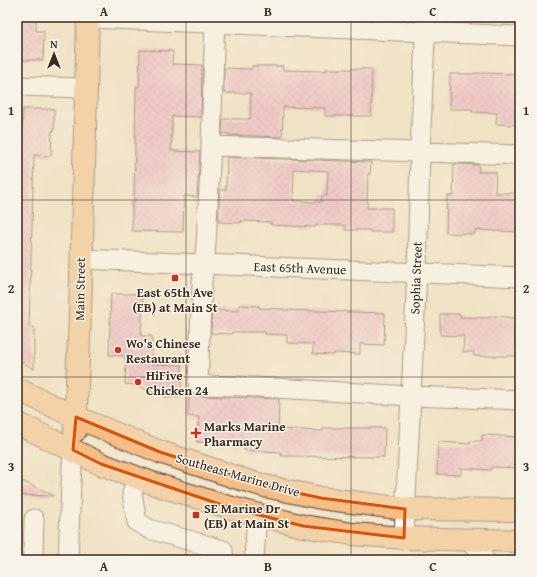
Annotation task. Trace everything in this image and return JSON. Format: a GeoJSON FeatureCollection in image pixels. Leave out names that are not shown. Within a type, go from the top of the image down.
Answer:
{"type":"FeatureCollection","features":[{"type":"Feature","properties":{"kind":"main road","name":"Main Street"},"geometry":{"type":"LineString","coordinates":[[73,450],[80,322],[88,18]]}},
{"type":"Feature","properties":{"kind":"main road","name":"Southeast Marine Drive"},"geometry":{"type":"LineString","coordinates":[[17,389],[76,417],[160,452],[265,486],[321,498],[405,509],[520,510]]}},
{"type":"Feature","properties":{"kind":"main road"},"geometry":{"type":"LineString","coordinates":[[17,423],[101,464],[138,478],[228,507],[303,526],[353,534],[404,538],[520,540]]}},
{"type":"Feature","properties":{"kind":"street"},"geometry":{"type":"LineString","coordinates":[[88,18],[426,25],[520,36]]}},
{"type":"Feature","properties":{"kind":"street"},"geometry":{"type":"LineString","coordinates":[[215,20],[211,146],[206,244],[203,265],[198,385],[520,400]]}},
{"type":"Feature","properties":{"kind":"street","name":"Sophia Street"},"geometry":{"type":"LineString","coordinates":[[404,538],[417,273],[420,152],[426,25]]}},
{"type":"Feature","properties":{"kind":"street"},"geometry":{"type":"LineString","coordinates":[[17,86],[86,88]]}},
{"type":"Feature","properties":{"kind":"street"},"geometry":{"type":"LineString","coordinates":[[211,146],[520,155]]}},
{"type":"Feature","properties":{"kind":"street","name":"East 65th Avenue"},"geometry":{"type":"LineString","coordinates":[[81,259],[203,265],[520,276]]}},
{"type":"Feature","properties":{"kind":"street","name":"Main Street"},"geometry":{"type":"LineString","coordinates":[[68,560],[73,450]]}},
{"type":"Feature","properties":{"kind":"street"},"geometry":{"type":"LineString","coordinates":[[138,478],[132,493],[137,522],[149,529],[223,550],[224,560]]}},
{"type":"Feature","properties":{"kind":"street"},"geometry":{"type":"LineString","coordinates":[[254,560],[257,514]]}},
{"type":"Feature","properties":{"kind":"street"},"geometry":{"type":"LineString","coordinates":[[32,560],[34,519]]}},
{"type":"Feature","properties":{"kind":"street"},"geometry":{"type":"LineString","coordinates":[[469,540],[486,560]]}},
{"type":"Feature","properties":{"kind":"highlighted area"},"geometry":{"type":"Polygon","coordinates":[[[76,417],[160,452],[265,486],[321,498],[405,509],[404,538],[303,526],[228,507],[101,464],[73,450],[76,417]]]}},
{"type":"Feature","properties":{"kind":"building"},"geometry":{"type":"Polygon","coordinates":[[[17,17],[36,17],[36,31],[44,31],[43,60],[17,60],[17,17]]]}},
{"type":"Feature","properties":{"kind":"building"},"geometry":{"type":"Polygon","coordinates":[[[140,50],[173,51],[172,64],[202,65],[201,117],[172,116],[171,151],[200,152],[197,197],[184,196],[183,232],[132,231],[132,203],[134,203],[136,87],[139,87],[140,50]]]}},
{"type":"Feature","properties":{"kind":"building"},"geometry":{"type":"Polygon","coordinates":[[[252,66],[283,66],[283,70],[326,71],[326,69],[372,69],[371,116],[325,116],[325,108],[283,107],[282,137],[228,135],[222,133],[223,119],[250,119],[251,93],[224,93],[224,68],[252,69],[252,66]]]}},
{"type":"Feature","properties":{"kind":"building"},"geometry":{"type":"Polygon","coordinates":[[[450,74],[519,74],[517,125],[496,124],[497,113],[472,112],[473,109],[449,109],[450,74]]]}},
{"type":"Feature","properties":{"kind":"building"},"geometry":{"type":"Polygon","coordinates":[[[23,109],[54,109],[54,131],[52,131],[51,156],[34,155],[29,327],[34,327],[34,369],[17,359],[17,133],[22,133],[23,109]]]}},
{"type":"Feature","properties":{"kind":"building"},"geometry":{"type":"Polygon","coordinates":[[[227,157],[371,162],[370,174],[368,174],[367,208],[392,208],[392,232],[345,230],[345,225],[316,225],[316,227],[271,225],[271,222],[218,222],[220,190],[226,190],[227,157]],[[294,169],[293,201],[321,202],[322,195],[327,196],[328,171],[294,169]]]}},
{"type":"Feature","properties":{"kind":"building"},"geometry":{"type":"Polygon","coordinates":[[[454,164],[479,165],[478,172],[496,172],[495,193],[520,193],[520,232],[475,230],[475,234],[446,233],[447,196],[453,196],[454,164]]]}},
{"type":"Feature","properties":{"kind":"building"},"geometry":{"type":"Polygon","coordinates":[[[111,294],[143,294],[141,336],[152,336],[151,364],[182,365],[181,397],[167,397],[134,385],[125,384],[125,356],[109,355],[111,294]]]}},
{"type":"Feature","properties":{"kind":"building"},"geometry":{"type":"Polygon","coordinates":[[[239,305],[259,306],[259,308],[283,310],[385,313],[384,345],[360,344],[360,354],[313,354],[313,344],[287,343],[287,335],[265,334],[265,332],[232,332],[232,334],[211,333],[212,310],[239,311],[239,305]]]}},
{"type":"Feature","properties":{"kind":"building"},"geometry":{"type":"Polygon","coordinates":[[[440,314],[460,314],[460,317],[490,318],[490,316],[520,318],[520,356],[474,356],[474,352],[463,352],[464,336],[440,335],[440,314]]]}},
{"type":"Feature","properties":{"kind":"building"},"geometry":{"type":"Polygon","coordinates":[[[189,394],[198,396],[279,399],[278,429],[323,431],[323,428],[385,428],[384,457],[281,456],[281,452],[244,450],[244,444],[197,442],[199,417],[188,416],[189,394]]]}},
{"type":"Feature","properties":{"kind":"building"},"geometry":{"type":"Polygon","coordinates":[[[482,435],[520,437],[520,468],[491,467],[491,470],[461,468],[461,475],[437,474],[438,442],[470,444],[470,441],[482,441],[482,435]]]}},
{"type":"Feature","properties":{"kind":"building"},"geometry":{"type":"Polygon","coordinates":[[[17,479],[53,495],[53,496],[17,495],[17,479]]]}},
{"type":"Feature","properties":{"kind":"place","name":"East 65th Ave (EB) at Main St"},"geometry":{"type":"Point","coordinates":[175,278]}},
{"type":"Feature","properties":{"kind":"place","name":"Wo's Chinese Restaurant"},"geometry":{"type":"Point","coordinates":[118,350]}},
{"type":"Feature","properties":{"kind":"place","name":"HiFive Chicken 24"},"geometry":{"type":"Point","coordinates":[138,382]}},
{"type":"Feature","properties":{"kind":"place","name":"Marks Marine Pharmacy"},"geometry":{"type":"Point","coordinates":[196,433]}},
{"type":"Feature","properties":{"kind":"place","name":"SE Marine Dr (EB) at Main St"},"geometry":{"type":"Point","coordinates":[196,515]}}]}
